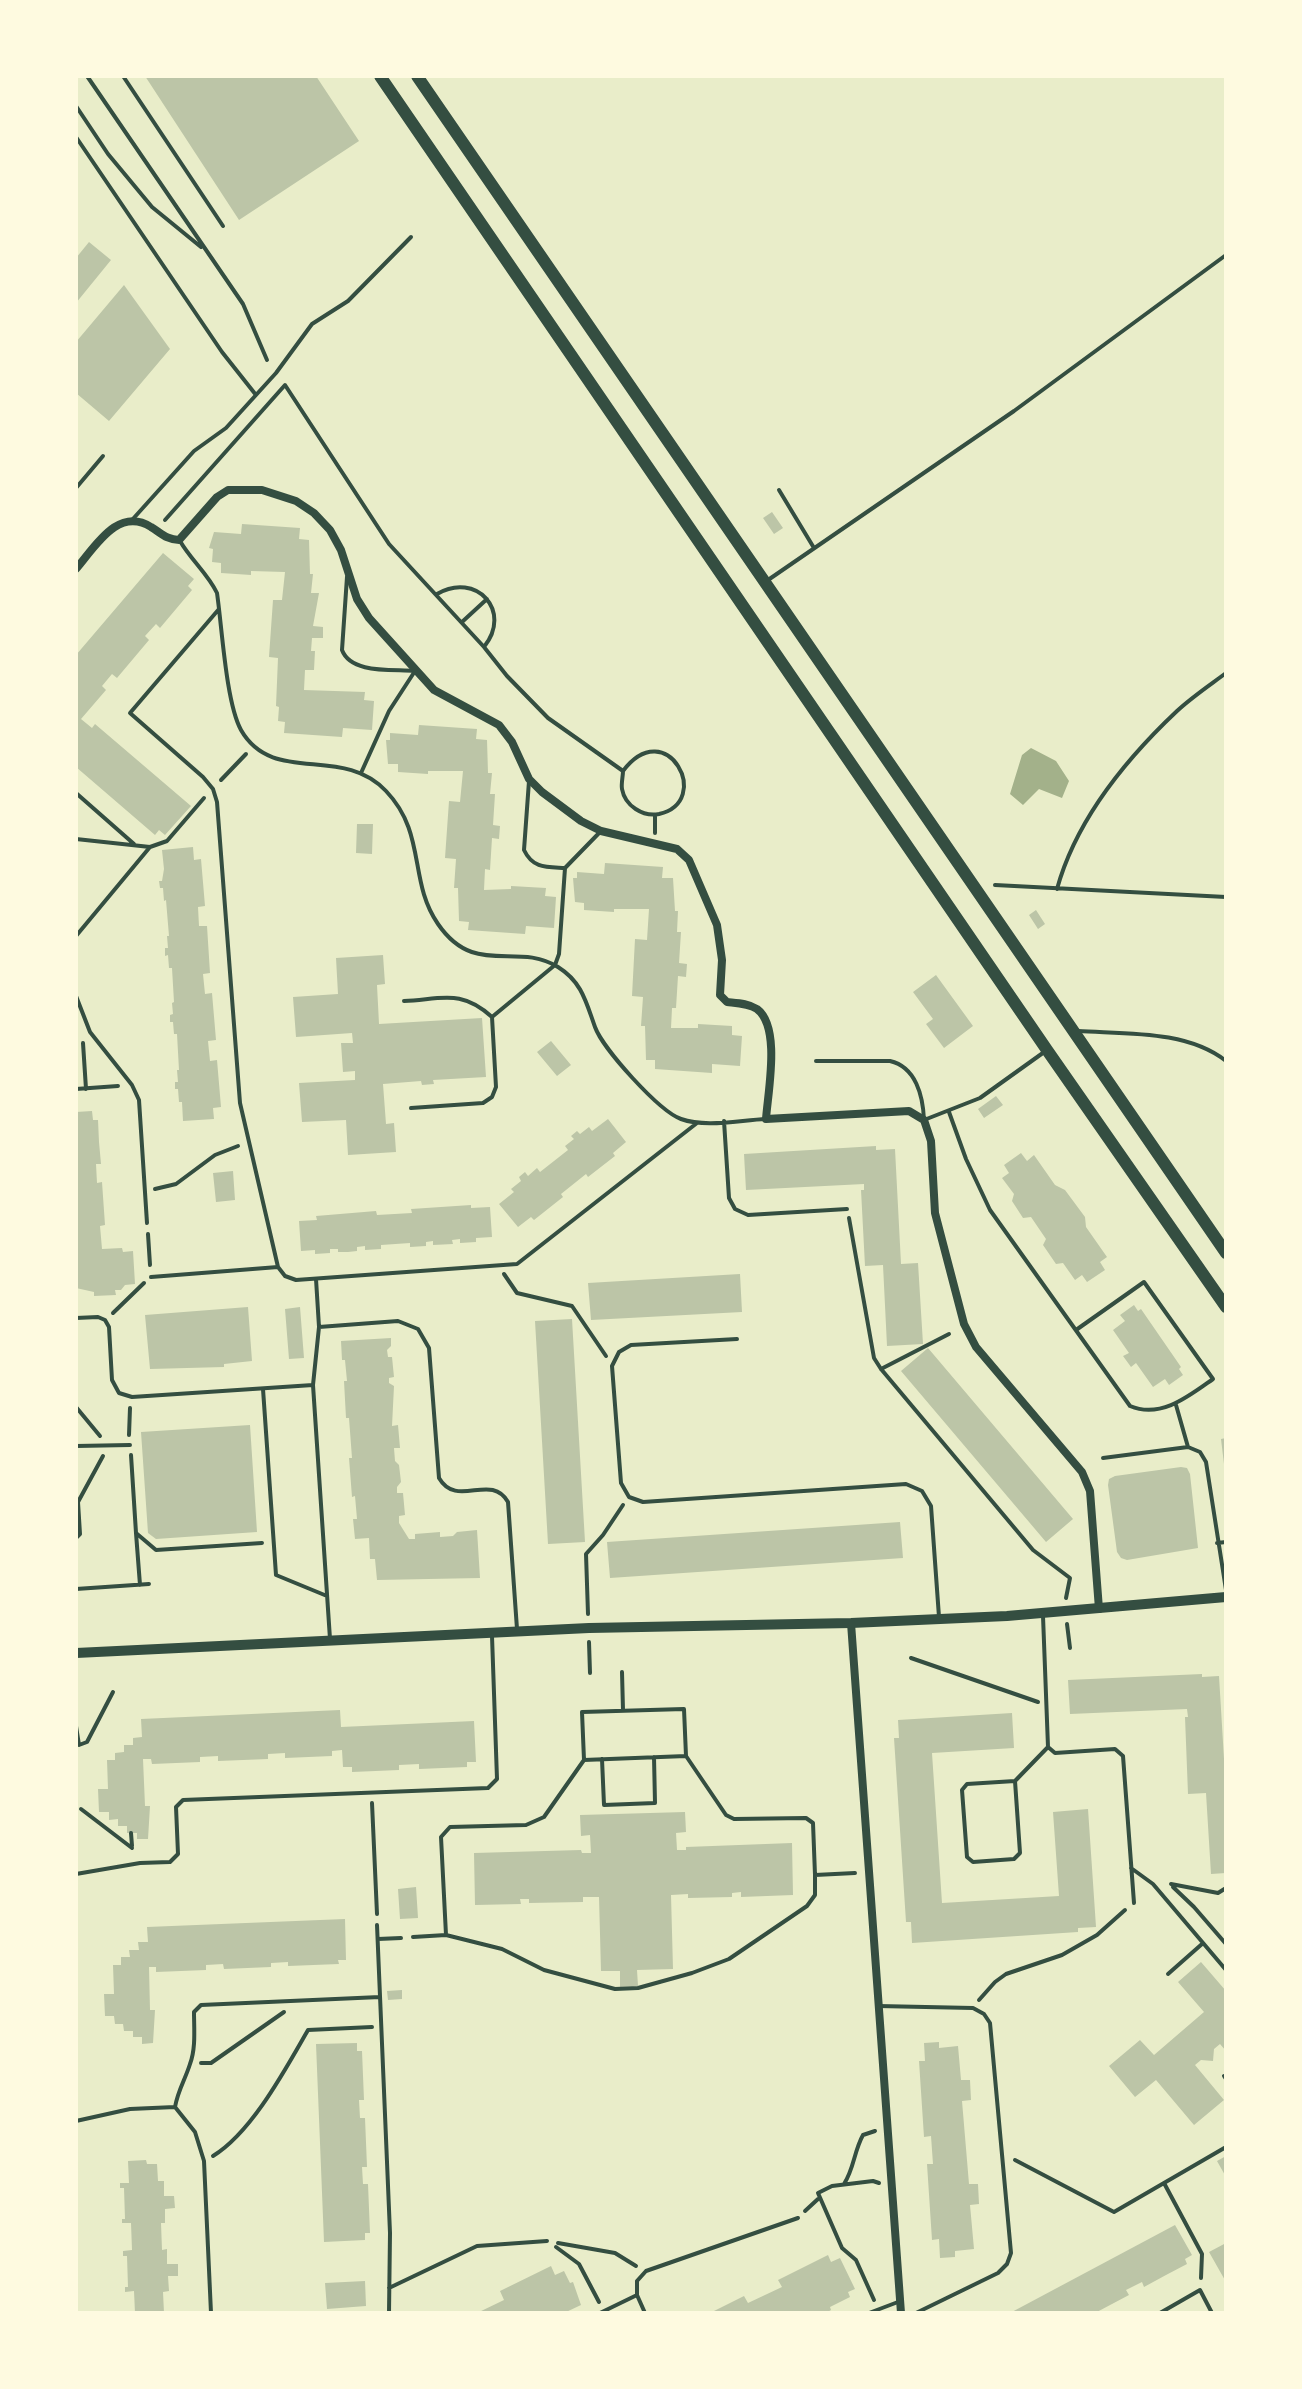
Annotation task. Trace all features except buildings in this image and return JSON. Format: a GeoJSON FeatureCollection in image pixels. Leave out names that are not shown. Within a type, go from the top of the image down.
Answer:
{"type":"FeatureCollection","features":[{"type":"Feature","properties":{"kind":"main road"},"geometry":{"type":"LineString","coordinates":[[380,76],[1226,1307]]}},
{"type":"Feature","properties":{"kind":"main road"},"geometry":{"type":"LineString","coordinates":[[417,76],[1226,1253]]}},
{"type":"Feature","properties":{"kind":"street"},"geometry":{"type":"LineString","coordinates":[[76,569],[110,529],[121,522],[143,522],[172,540],[179,540],[217,497],[228,490],[262,490],[296,501],[314,513],[330,530],[341,550],[347,577],[369,618],[434,690],[499,725],[512,742],[529,779],[568,811],[601,831],[677,849],[689,860],[717,925],[722,960],[720,995],[727,1002],[757,1009],[767,1020],[771,1034],[766,1119],[909,1111],[924,1120],[931,1141],[935,1213],[964,1324],[976,1347],[1082,1472],[1090,1491],[1099,1609]]}},
{"type":"Feature","properties":{"kind":"street"},"geometry":{"type":"LineString","coordinates":[[76,1653],[491,1633],[1043,1614],[1226,1597]]}},
{"type":"Feature","properties":{"kind":"street"},"geometry":{"type":"LineString","coordinates":[[851,1623],[901,2313]]}},
{"type":"Feature","properties":{"kind":"lane"},"geometry":{"type":"LineString","coordinates":[[123,76],[223,226]]}},
{"type":"Feature","properties":{"kind":"lane"},"geometry":{"type":"LineString","coordinates":[[76,137],[222,352],[256,395]]}},
{"type":"Feature","properties":{"kind":"lane"},"geometry":{"type":"LineString","coordinates":[[132,520],[194,451],[226,428],[276,373],[312,324],[348,301],[411,237]]}},
{"type":"Feature","properties":{"kind":"lane"},"geometry":{"type":"LineString","coordinates":[[766,582],[1014,411],[1226,255]]}},
{"type":"Feature","properties":{"kind":"lane"},"geometry":{"type":"LineString","coordinates":[[76,488],[103,456]]}},
{"type":"Feature","properties":{"kind":"lane"},"geometry":{"type":"LineString","coordinates":[[779,490],[814,548]]}},
{"type":"Feature","properties":{"kind":"lane"},"geometry":{"type":"LineString","coordinates":[[179,540],[210,578],[217,593],[233,710],[241,731],[266,756],[279,761],[337,765],[361,773],[382,787],[398,805],[413,835],[425,901],[450,940],[464,950],[479,955],[534,959],[555,965],[571,977],[585,994],[596,1030],[617,1060],[664,1109],[679,1119],[697,1123],[766,1119]]}},
{"type":"Feature","properties":{"kind":"lane"},"geometry":{"type":"LineString","coordinates":[[347,577],[342,650],[346,659],[355,665],[415,671],[389,711],[361,773]]}},
{"type":"Feature","properties":{"kind":"lane"},"geometry":{"type":"LineString","coordinates":[[219,609],[130,713],[203,777],[213,789],[217,802],[240,1103],[278,1267],[285,1276],[296,1280],[316,1279],[517,1264],[697,1123]]}},
{"type":"Feature","properties":{"kind":"lane"},"geometry":{"type":"LineString","coordinates":[[529,779],[524,850],[528,860],[538,866],[565,868]]}},
{"type":"Feature","properties":{"kind":"lane"},"geometry":{"type":"LineString","coordinates":[[492,1017],[555,965],[559,954],[565,868],[601,831]]}},
{"type":"Feature","properties":{"kind":"lane"},"geometry":{"type":"LineString","coordinates":[[76,996],[90,1032],[132,1085],[139,1100],[147,1223]]}},
{"type":"Feature","properties":{"kind":"lane"},"geometry":{"type":"LineString","coordinates":[[404,1001],[462,997],[475,1002],[492,1017],[496,1087],[492,1097],[483,1103],[411,1108]]}},
{"type":"Feature","properties":{"kind":"lane"},"geometry":{"type":"LineString","coordinates":[[1071,1030],[1176,1039],[1196,1045],[1226,1061]]}},
{"type":"Feature","properties":{"kind":"lane"},"geometry":{"type":"LineString","coordinates":[[816,1061],[901,1064],[910,1072],[923,1101],[924,1120],[980,1098],[1047,1050]]}},
{"type":"Feature","properties":{"kind":"lane"},"geometry":{"type":"LineString","coordinates":[[949,1112],[990,1210],[1130,1406],[1140,1410],[1176,1405],[1213,1379],[1144,1282],[1076,1330]]}},
{"type":"Feature","properties":{"kind":"lane"},"geometry":{"type":"LineString","coordinates":[[724,1121],[729,1198],[735,1209],[748,1215],[847,1209]]}},
{"type":"Feature","properties":{"kind":"lane"},"geometry":{"type":"LineString","coordinates":[[151,1277],[278,1267]]}},
{"type":"Feature","properties":{"kind":"lane"},"geometry":{"type":"LineString","coordinates":[[316,1279],[319,1327],[313,1385],[331,1642]]}},
{"type":"Feature","properties":{"kind":"lane"},"geometry":{"type":"LineString","coordinates":[[76,1318],[98,1317],[105,1320],[109,1327],[112,1380],[119,1393],[132,1397],[313,1385]]}},
{"type":"Feature","properties":{"kind":"lane"},"geometry":{"type":"LineString","coordinates":[[319,1327],[398,1321],[418,1329],[429,1348],[439,1478],[444,1487],[454,1492],[493,1489],[503,1493],[508,1502],[517,1632]]}},
{"type":"Feature","properties":{"kind":"lane"},"geometry":{"type":"LineString","coordinates":[[737,1339],[631,1345],[619,1352],[612,1366],[621,1483],[629,1497],[643,1502],[906,1484],[922,1491],[931,1506],[939,1619]]}},
{"type":"Feature","properties":{"kind":"lane"},"geometry":{"type":"LineString","coordinates":[[263,1389],[276,1575],[327,1596]]}},
{"type":"Feature","properties":{"kind":"lane"},"geometry":{"type":"LineString","coordinates":[[1176,1405],[1188,1447]]}},
{"type":"Feature","properties":{"kind":"lane"},"geometry":{"type":"LineString","coordinates":[[76,1446],[130,1445]]}},
{"type":"Feature","properties":{"kind":"lane"},"geometry":{"type":"LineString","coordinates":[[1103,1458],[1188,1447],[1200,1452],[1206,1462],[1226,1590]]}},
{"type":"Feature","properties":{"kind":"lane"},"geometry":{"type":"LineString","coordinates":[[1217,1543],[1226,1542]]}},
{"type":"Feature","properties":{"kind":"lane"},"geometry":{"type":"LineString","coordinates":[[1043,1614],[1048,1747],[1055,1753],[1115,1749],[1123,1756],[1134,1903]]}},
{"type":"Feature","properties":{"kind":"lane"},"geometry":{"type":"LineString","coordinates":[[76,1874],[133,1864],[170,1862],[178,1854],[176,1807],[183,1800],[488,1788],[497,1779],[491,1633]]}},
{"type":"Feature","properties":{"kind":"lane"},"geometry":{"type":"LineString","coordinates":[[1015,1781],[1020,1853],[1014,1859],[973,1862],[967,1857],[962,1790],[967,1784],[1015,1781],[1048,1747]]}},
{"type":"Feature","properties":{"kind":"lane"},"geometry":{"type":"LineString","coordinates":[[1131,1868],[1153,1884],[1226,1970]]}},
{"type":"Feature","properties":{"kind":"lane"},"geometry":{"type":"LineString","coordinates":[[377,1925],[389,2313]]}},
{"type":"Feature","properties":{"kind":"lane"},"geometry":{"type":"LineString","coordinates":[[378,1939],[401,1938]]}},
{"type":"Feature","properties":{"kind":"lane"},"geometry":{"type":"LineString","coordinates":[[1168,1974],[1203,1943]]}},
{"type":"Feature","properties":{"kind":"lane"},"geometry":{"type":"LineString","coordinates":[[175,2107],[180,2085],[191,2064],[195,2039],[194,2012],[201,2005],[380,1997]]}},
{"type":"Feature","properties":{"kind":"lane"},"geometry":{"type":"LineString","coordinates":[[878,2006],[973,2008],[984,2014],[990,2023],[1011,2253],[1007,2264],[998,2273],[916,2313]]}},
{"type":"Feature","properties":{"kind":"lane"},"geometry":{"type":"LineString","coordinates":[[175,2107],[195,2132],[204,2161],[211,2313]]}},
{"type":"Feature","properties":{"kind":"lane"},"geometry":{"type":"LineString","coordinates":[[76,2121],[130,2109],[175,2107]]}},
{"type":"Feature","properties":{"kind":"lane"},"geometry":{"type":"LineString","coordinates":[[645,2313],[637,2295],[637,2281],[646,2271],[798,2218]]}},
{"type":"Feature","properties":{"kind":"lane"},"geometry":{"type":"LineString","coordinates":[[389,2288],[477,2246],[547,2241]]}},
{"type":"Feature","properties":{"kind":"lane"},"geometry":{"type":"LineString","coordinates":[[1160,2313],[1200,2290],[1212,2313]]}},
{"type":"Feature","properties":{"kind":"lane"},"geometry":{"type":"LineString","coordinates":[[602,2312],[637,2295]]}},
{"type":"Feature","properties":{"kind":"lane"},"geometry":{"type":"LineString","coordinates":[[869,2313],[900,2302]]}},
{"type":"Feature","properties":{"kind":"path"},"geometry":{"type":"LineString","coordinates":[[87,76],[243,304],[267,360]]}},
{"type":"Feature","properties":{"kind":"path"},"geometry":{"type":"LineString","coordinates":[[76,106],[108,154],[152,207],[206,251]]}},
{"type":"Feature","properties":{"kind":"path"},"geometry":{"type":"LineString","coordinates":[[162,524],[285,385],[389,544],[548,718],[623,771]]}},
{"type":"Feature","properties":{"kind":"path"},"geometry":{"type":"LineString","coordinates":[[437,594],[463,586],[487,599],[495,623],[490,640],[484,647]]}},
{"type":"Feature","properties":{"kind":"path"},"geometry":{"type":"LineString","coordinates":[[462,622],[487,599]]}},
{"type":"Feature","properties":{"kind":"path"},"geometry":{"type":"LineString","coordinates":[[1057,889],[1064,862],[1106,789],[1178,710],[1226,673]]}},
{"type":"Feature","properties":{"kind":"path"},"geometry":{"type":"LineString","coordinates":[[76,839],[150,847],[167,841],[254,746]]}},
{"type":"Feature","properties":{"kind":"path"},"geometry":{"type":"LineString","coordinates":[[651,751],[669,755],[681,768],[685,787],[678,802],[668,811],[655,815],[641,813],[627,802],[621,788],[623,771],[633,757],[651,751]]}},
{"type":"Feature","properties":{"kind":"path"},"geometry":{"type":"LineString","coordinates":[[76,793],[135,845]]}},
{"type":"Feature","properties":{"kind":"path"},"geometry":{"type":"LineString","coordinates":[[76,936],[150,847]]}},
{"type":"Feature","properties":{"kind":"path"},"geometry":{"type":"LineString","coordinates":[[995,885],[1226,897]]}},
{"type":"Feature","properties":{"kind":"path"},"geometry":{"type":"LineString","coordinates":[[83,1043],[86,1089]]}},
{"type":"Feature","properties":{"kind":"path"},"geometry":{"type":"LineString","coordinates":[[76,1089],[132,1085]]}},
{"type":"Feature","properties":{"kind":"path"},"geometry":{"type":"LineString","coordinates":[[145,1191],[176,1184],[215,1155],[249,1142]]}},
{"type":"Feature","properties":{"kind":"path"},"geometry":{"type":"LineString","coordinates":[[847,1209],[874,1358],[1033,1550],[1070,1578],[1066,1601]]}},
{"type":"Feature","properties":{"kind":"path"},"geometry":{"type":"LineString","coordinates":[[105,1320],[151,1277],[147,1223]]}},
{"type":"Feature","properties":{"kind":"path"},"geometry":{"type":"LineString","coordinates":[[499,1265],[517,1293],[572,1306],[612,1366]]}},
{"type":"Feature","properties":{"kind":"path"},"geometry":{"type":"LineString","coordinates":[[881,1369],[949,1334]]}},
{"type":"Feature","properties":{"kind":"path"},"geometry":{"type":"LineString","coordinates":[[132,1397],[128,1420],[140,1585]]}},
{"type":"Feature","properties":{"kind":"path"},"geometry":{"type":"LineString","coordinates":[[76,1407],[109,1446],[78,1502],[80,1534],[76,1538]]}},
{"type":"Feature","properties":{"kind":"path"},"geometry":{"type":"LineString","coordinates":[[588,1614],[586,1554],[629,1497]]}},
{"type":"Feature","properties":{"kind":"path"},"geometry":{"type":"LineString","coordinates":[[136,1533],[156,1550],[273,1542]]}},
{"type":"Feature","properties":{"kind":"path"},"geometry":{"type":"LineString","coordinates":[[147,1542],[152,1536]]}},
{"type":"Feature","properties":{"kind":"path"},"geometry":{"type":"LineString","coordinates":[[76,1589],[149,1584]]}},
{"type":"Feature","properties":{"kind":"path"},"geometry":{"type":"LineString","coordinates":[[1067,1624],[1070,1648]]}},
{"type":"Feature","properties":{"kind":"path"},"geometry":{"type":"LineString","coordinates":[[589,1642],[590,1673]]}},
{"type":"Feature","properties":{"kind":"path"},"geometry":{"type":"LineString","coordinates":[[911,1658],[1046,1705]]}},
{"type":"Feature","properties":{"kind":"path"},"geometry":{"type":"LineString","coordinates":[[622,1672],[623,1711]]}},
{"type":"Feature","properties":{"kind":"path"},"geometry":{"type":"LineString","coordinates":[[76,1726],[79,1745],[87,1742],[113,1692]]}},
{"type":"Feature","properties":{"kind":"path"},"geometry":{"type":"LineString","coordinates":[[401,1938],[446,1935],[502,1949],[544,1970],[615,1989],[638,1988],[692,1973],[729,1959],[807,1906],[815,1895],[813,1823],[806,1818],[734,1819],[726,1815],[686,1756],[684,1709],[582,1712],[584,1760],[544,1817],[526,1825],[450,1827],[441,1837],[446,1935]]}},
{"type":"Feature","properties":{"kind":"path"},"geometry":{"type":"LineString","coordinates":[[584,1760],[686,1756]]}},
{"type":"Feature","properties":{"kind":"path"},"geometry":{"type":"LineString","coordinates":[[602,1759],[604,1805],[632,1804],[655,1803],[654,1757]]}},
{"type":"Feature","properties":{"kind":"path"},"geometry":{"type":"LineString","coordinates":[[372,1792],[377,1925]]}},
{"type":"Feature","properties":{"kind":"path"},"geometry":{"type":"LineString","coordinates":[[632,1804],[633,1814]]}},
{"type":"Feature","properties":{"kind":"path"},"geometry":{"type":"LineString","coordinates":[[81,1809],[132,1848]]}},
{"type":"Feature","properties":{"kind":"path"},"geometry":{"type":"LineString","coordinates":[[131,1833],[133,1864]]}},
{"type":"Feature","properties":{"kind":"path"},"geometry":{"type":"LineString","coordinates":[[815,1875],[855,1873]]}},
{"type":"Feature","properties":{"kind":"path"},"geometry":{"type":"LineString","coordinates":[[1163,1880],[1194,1907],[1226,1944]]}},
{"type":"Feature","properties":{"kind":"path"},"geometry":{"type":"LineString","coordinates":[[1170,1884],[1218,1893],[1226,1888]]}},
{"type":"Feature","properties":{"kind":"path"},"geometry":{"type":"LineString","coordinates":[[973,2008],[1006,1974],[1062,1955],[1097,1935],[1134,1903]]}},
{"type":"Feature","properties":{"kind":"path"},"geometry":{"type":"LineString","coordinates":[[191,2064],[211,2063],[301,2001]]}},
{"type":"Feature","properties":{"kind":"path"},"geometry":{"type":"LineString","coordinates":[[204,2161],[231,2145],[281,2077],[308,2030],[381,2027]]}},
{"type":"Feature","properties":{"kind":"path"},"geometry":{"type":"LineString","coordinates":[[843,2185],[850,2175],[856,2146],[863,2135],[875,2131]]}},
{"type":"Feature","properties":{"kind":"path"},"geometry":{"type":"LineString","coordinates":[[1002,2153],[1114,2212],[1226,2147]]}},
{"type":"Feature","properties":{"kind":"path"},"geometry":{"type":"LineString","coordinates":[[798,2218],[818,2199],[820,2190],[873,2181],[881,2183]]}},
{"type":"Feature","properties":{"kind":"path"},"geometry":{"type":"LineString","coordinates":[[1164,2183],[1202,2254],[1200,2290]]}},
{"type":"Feature","properties":{"kind":"path"},"geometry":{"type":"LineString","coordinates":[[818,2199],[842,2248],[856,2260],[878,2309]]}},
{"type":"Feature","properties":{"kind":"path"},"geometry":{"type":"LineString","coordinates":[[547,2241],[615,2253],[646,2271]]}},
{"type":"Feature","properties":{"kind":"path"},"geometry":{"type":"LineString","coordinates":[[547,2241],[579,2264],[602,2312]]}},
{"type":"Feature","properties":{"kind":"shaded area"},"geometry":{"type":"Polygon","coordinates":[[[1031,748],[1056,761],[1069,781],[1062,798],[1039,789],[1023,805],[1010,794],[1022,755],[1031,748]]]}}]}
